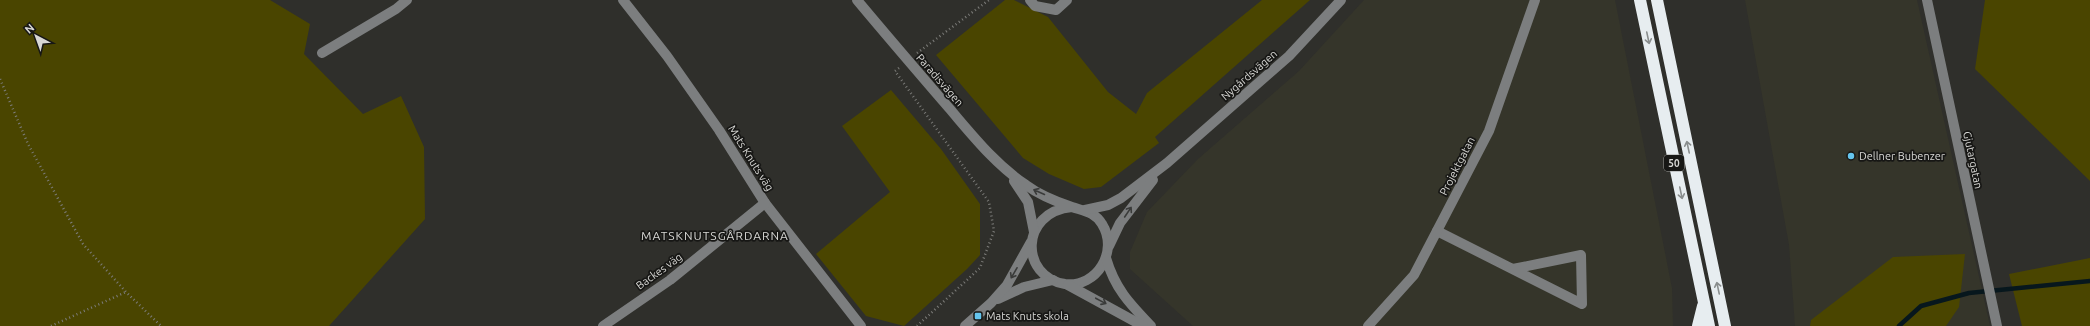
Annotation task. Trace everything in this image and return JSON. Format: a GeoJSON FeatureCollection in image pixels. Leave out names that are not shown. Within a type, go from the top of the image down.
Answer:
{"type":"FeatureCollection","features":[{"type":"Feature","properties":{"kind":"highway","name":"50"},"geometry":{"type":"LineString","coordinates":[[1640,0],[1709,326]]}},
{"type":"Feature","properties":{"kind":"highway","name":"50"},"geometry":{"type":"LineString","coordinates":[[1657,0],[1724,326]]}},
{"type":"Feature","properties":{"kind":"highway"},"geometry":{"type":"LineString","coordinates":[[1698,326],[1704,303]]}},
{"type":"Feature","properties":{"kind":"street"},"geometry":{"type":"LineString","coordinates":[[322,53],[396,9],[407,0]]}},
{"type":"Feature","properties":{"kind":"street","name":"Mats Knuts väg"},"geometry":{"type":"LineString","coordinates":[[623,0],[667,56],[719,130],[765,203],[860,326]]}},
{"type":"Feature","properties":{"kind":"street","name":"Paradisvägen"},"geometry":{"type":"LineString","coordinates":[[857,0],[993,160],[1008,173],[1029,187],[1072,207]]}},
{"type":"Feature","properties":{"kind":"street"},"geometry":{"type":"LineString","coordinates":[[1030,0],[1036,6],[1056,10],[1067,0]]}},
{"type":"Feature","properties":{"kind":"street","name":"Nygårdsvägen"},"geometry":{"type":"LineString","coordinates":[[1085,210],[1108,205],[1114,202],[1167,163],[1289,56],[1341,0]]}},
{"type":"Feature","properties":{"kind":"street","name":"Projektgatan"},"geometry":{"type":"LineString","coordinates":[[1368,326],[1414,275],[1489,131],[1535,0]]}},
{"type":"Feature","properties":{"kind":"street","name":"Gjutargatan"},"geometry":{"type":"LineString","coordinates":[[1927,0],[1997,326]]}},
{"type":"Feature","properties":{"kind":"street","name":"Nygårdsvägen"},"geometry":{"type":"LineString","coordinates":[[1109,246],[1133,204],[1167,163]]}},
{"type":"Feature","properties":{"kind":"street","name":"Paradisvägen"},"geometry":{"type":"LineString","coordinates":[[1008,173],[1028,202],[1033,236]]}},
{"type":"Feature","properties":{"kind":"street","name":"Backes väg"},"geometry":{"type":"LineString","coordinates":[[603,326],[670,280],[765,203]]}},
{"type":"Feature","properties":{"kind":"street"},"geometry":{"type":"LineString","coordinates":[[965,326],[991,303],[1007,285],[1040,222],[1049,213],[1060,208],[1072,207],[1085,210],[1095,216],[1102,224],[1107,234],[1109,246],[1106,258],[1100,270],[1091,278],[1079,283],[1066,284]]}},
{"type":"Feature","properties":{"kind":"street"},"geometry":{"type":"LineString","coordinates":[[1437,231],[1582,304],[1581,255],[1513,269]]}},
{"type":"Feature","properties":{"kind":"street"},"geometry":{"type":"LineString","coordinates":[[1033,236],[1032,251],[1036,263],[1043,273],[1053,280],[1066,284],[1144,326]]}},
{"type":"Feature","properties":{"kind":"street"},"geometry":{"type":"LineString","coordinates":[[1106,258],[1115,284],[1151,326]]}},
{"type":"Feature","properties":{"kind":"street"},"geometry":{"type":"LineString","coordinates":[[991,303],[1024,286],[1053,280]]}},
{"type":"Feature","properties":{"kind":"path"},"geometry":{"type":"LineString","coordinates":[[917,326],[980,268],[994,231],[989,202],[895,71],[989,0]]}},
{"type":"Feature","properties":{"kind":"path"},"geometry":{"type":"LineString","coordinates":[[0,79],[28,144],[83,244],[126,292],[161,326]]}},
{"type":"Feature","properties":{"kind":"path"},"geometry":{"type":"LineString","coordinates":[[51,326],[126,292]]}},
{"type":"Feature","properties":{"kind":"shaded area"},"geometry":{"type":"Polygon","coordinates":[[[0,0],[270,0],[310,24],[304,54],[363,114],[401,96],[424,147],[425,219],[329,326],[0,326],[0,0]]]}},
{"type":"Feature","properties":{"kind":"shaded area"},"geometry":{"type":"Polygon","coordinates":[[[1005,0],[1014,0],[1048,17],[1108,92],[1136,114],[1147,93],[1262,0],[1310,0],[1155,137],[1159,143],[1101,187],[1084,189],[1049,174],[1023,158],[936,55],[1005,0]]]}},
{"type":"Feature","properties":{"kind":"shaded area"},"geometry":{"type":"Polygon","coordinates":[[[1364,0],[1615,0],[1672,288],[1673,326],[1193,326],[1130,269],[1130,252],[1147,212],[1198,159],[1299,71],[1364,0]]]}},
{"type":"Feature","properties":{"kind":"shaded area"},"geometry":{"type":"Polygon","coordinates":[[[1745,0],[1917,0],[1990,326],[1795,326],[1789,245],[1745,0]]]}},
{"type":"Feature","properties":{"kind":"shaded area"},"geometry":{"type":"Polygon","coordinates":[[[1985,0],[2090,0],[2090,181],[1975,69],[1985,0]]]}},
{"type":"Feature","properties":{"kind":"shaded area"},"geometry":{"type":"Polygon","coordinates":[[[891,90],[941,149],[980,204],[980,255],[967,269],[904,326],[866,316],[816,254],[890,192],[842,126],[891,90]]]}},
{"type":"Feature","properties":{"kind":"shaded area"},"geometry":{"type":"Polygon","coordinates":[[[1965,254],[1959,307],[1946,326],[1810,326],[1811,320],[1893,257],[1965,254]]]}},
{"type":"Feature","properties":{"kind":"shaded area"},"geometry":{"type":"Polygon","coordinates":[[[2090,258],[2090,326],[2022,326],[2009,274],[2090,258]]]}},
{"type":"Feature","properties":{"kind":"waterway"},"geometry":{"type":"LineString","coordinates":[[1899,326],[1921,306],[1969,293],[2090,281]]}},
{"type":"Feature","properties":{"kind":"place","name":"Dellner Bubenzer"},"geometry":{"type":"Point","coordinates":[1851,156]}},
{"type":"Feature","properties":{"kind":"place","name":"Mats Knuts skola"},"geometry":{"type":"Point","coordinates":[978,316]}},
{"type":"Feature","properties":{"kind":"district","name":"MATSKNUTSGÅRDARNA"},"geometry":{"type":"Point","coordinates":[715,235]}}]}
